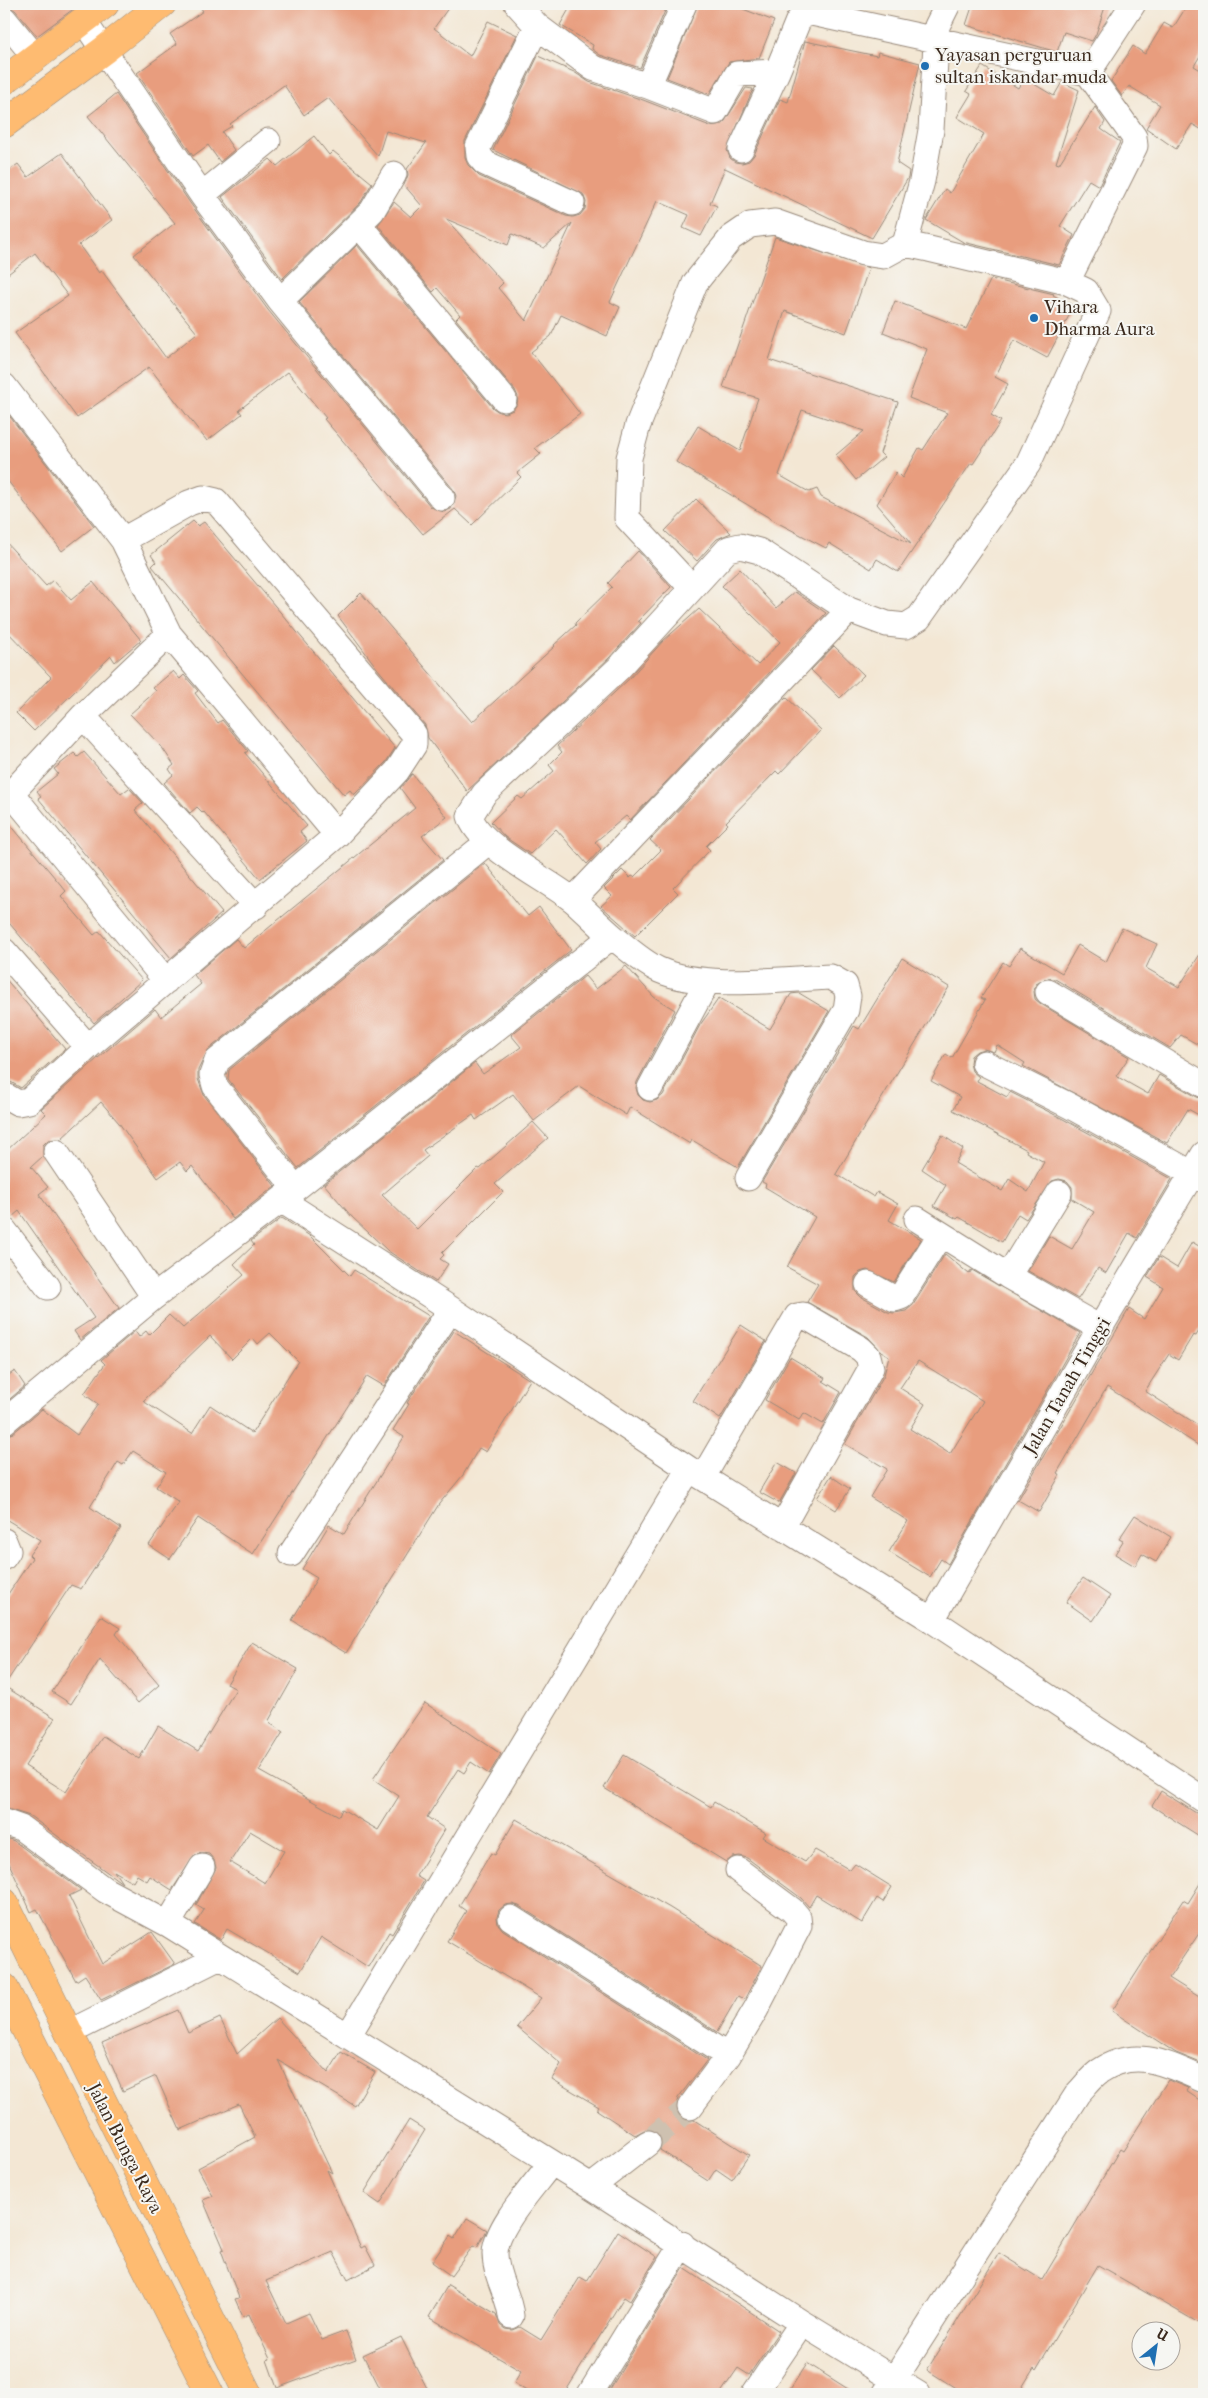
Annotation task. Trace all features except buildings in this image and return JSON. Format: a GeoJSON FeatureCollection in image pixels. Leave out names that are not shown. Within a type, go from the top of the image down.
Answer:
{"type":"FeatureCollection","features":[{"type":"Feature","properties":{"kind":"main road"},"geometry":{"type":"LineString","coordinates":[[4,82],[105,4]]}},
{"type":"Feature","properties":{"kind":"main road"},"geometry":{"type":"LineString","coordinates":[[4,124],[104,50],[162,4]]}},
{"type":"Feature","properties":{"kind":"main road","name":"Jalan Bunga Raya"},"geometry":{"type":"LineString","coordinates":[[7,1918],[68,2033],[248,2394]]}},
{"type":"Feature","properties":{"kind":"main road","name":"Jalan Bunga Raya"},"geometry":{"type":"LineString","coordinates":[[4,1987],[210,2394]]}},
{"type":"Feature","properties":{"kind":"main road"},"geometry":{"type":"LineString","coordinates":[[171,2317],[202,2302]]}},
{"type":"Feature","properties":{"kind":"street"},"geometry":{"type":"LineString","coordinates":[[517,4],[537,26],[593,68],[648,86],[715,112],[737,74],[777,72]]}},
{"type":"Feature","properties":{"kind":"street"},"geometry":{"type":"LineString","coordinates":[[648,86],[684,4]]}},
{"type":"Feature","properties":{"kind":"street"},"geometry":{"type":"LineString","coordinates":[[906,244],[922,181],[931,130],[937,26],[948,4]]}},
{"type":"Feature","properties":{"kind":"street"},"geometry":{"type":"LineString","coordinates":[[1088,73],[1133,4]]}},
{"type":"Feature","properties":{"kind":"street"},"geometry":{"type":"LineString","coordinates":[[741,148],[777,72],[798,21],[804,15],[812,13],[937,38],[1088,73],[1134,137],[1135,146],[1067,282]]}},
{"type":"Feature","properties":{"kind":"street"},"geometry":{"type":"LineString","coordinates":[[4,20],[35,58]]}},
{"type":"Feature","properties":{"kind":"street"},"geometry":{"type":"LineString","coordinates":[[83,20],[202,194],[280,300],[442,498]]}},
{"type":"Feature","properties":{"kind":"street"},"geometry":{"type":"LineString","coordinates":[[537,26],[478,147],[479,156],[485,163],[572,203]]}},
{"type":"Feature","properties":{"kind":"street"},"geometry":{"type":"LineString","coordinates":[[202,194],[268,141]]}},
{"type":"Feature","properties":{"kind":"street"},"geometry":{"type":"LineString","coordinates":[[280,300],[372,211],[394,174]]}},
{"type":"Feature","properties":{"kind":"street"},"geometry":{"type":"LineString","coordinates":[[692,588],[626,518],[629,458],[638,425],[695,283],[731,238],[750,225],[775,222],[863,252],[884,256],[906,244],[1067,282],[1086,291],[1098,310],[1028,464],[919,618],[906,626],[887,624],[850,610],[759,552],[740,546],[728,549],[619,668],[484,794],[470,816],[471,822],[488,842],[572,900],[612,936],[659,970],[686,979],[707,982],[831,977],[845,985],[848,996],[846,1010],[748,1178]]}},
{"type":"Feature","properties":{"kind":"street"},"geometry":{"type":"LineString","coordinates":[[359,225],[504,399]]}},
{"type":"Feature","properties":{"kind":"street"},"geometry":{"type":"LineString","coordinates":[[4,386],[123,540],[169,634],[337,835]]}},
{"type":"Feature","properties":{"kind":"street"},"geometry":{"type":"LineString","coordinates":[[4,1095],[18,1103],[29,1101],[88,1047],[256,906],[337,835],[397,771],[414,745],[414,734],[216,501],[203,498],[189,503],[123,540]]}},
{"type":"Feature","properties":{"kind":"street"},"geometry":{"type":"LineString","coordinates":[[572,900],[850,610]]}},
{"type":"Feature","properties":{"kind":"street"},"geometry":{"type":"LineString","coordinates":[[166,981],[8,797],[84,716],[169,634]]}},
{"type":"Feature","properties":{"kind":"street"},"geometry":{"type":"LineString","coordinates":[[84,716],[256,906]]}},
{"type":"Feature","properties":{"kind":"street"},"geometry":{"type":"LineString","coordinates":[[488,842],[217,1061],[212,1075],[215,1086],[288,1194],[451,1310],[696,1473],[932,1620],[1204,1800]]}},
{"type":"Feature","properties":{"kind":"street"},"geometry":{"type":"LineString","coordinates":[[4,1422],[154,1297],[288,1194],[612,936]]}},
{"type":"Feature","properties":{"kind":"street"},"geometry":{"type":"LineString","coordinates":[[4,950],[88,1047]]}},
{"type":"Feature","properties":{"kind":"street"},"geometry":{"type":"LineString","coordinates":[[650,1088],[707,982]]}},
{"type":"Feature","properties":{"kind":"street"},"geometry":{"type":"LineString","coordinates":[[1048,992],[1204,1084]]}},
{"type":"Feature","properties":{"kind":"street"},"geometry":{"type":"LineString","coordinates":[[984,1063],[1200,1170]]}},
{"type":"Feature","properties":{"kind":"street"},"geometry":{"type":"LineString","coordinates":[[56,1152],[154,1297]]}},
{"type":"Feature","properties":{"kind":"street","name":"Jalan Tanah Tinggi"},"geometry":{"type":"LineString","coordinates":[[932,1620],[1100,1328],[1200,1170]]}},
{"type":"Feature","properties":{"kind":"street"},"geometry":{"type":"LineString","coordinates":[[1008,1276],[1059,1193]]}},
{"type":"Feature","properties":{"kind":"street"},"geometry":{"type":"LineString","coordinates":[[916,1219],[1008,1276],[1100,1328]]}},
{"type":"Feature","properties":{"kind":"street"},"geometry":{"type":"LineString","coordinates":[[4,1230],[48,1288]]}},
{"type":"Feature","properties":{"kind":"street"},"geometry":{"type":"LineString","coordinates":[[868,1284],[895,1299],[901,1297],[940,1234]]}},
{"type":"Feature","properties":{"kind":"street"},"geometry":{"type":"LineString","coordinates":[[292,1554],[451,1310]]}},
{"type":"Feature","properties":{"kind":"street"},"geometry":{"type":"LineString","coordinates":[[348,2036],[696,1473],[797,1316],[803,1315],[861,1349],[868,1356],[871,1368],[782,1527]]}},
{"type":"Feature","properties":{"kind":"street"},"geometry":{"type":"LineString","coordinates":[[4,1541],[8,1551],[4,1557]]}},
{"type":"Feature","properties":{"kind":"street"},"geometry":{"type":"LineString","coordinates":[[4,1822],[21,1828],[105,1890],[168,1924],[682,2244],[802,2323],[890,2387],[918,2394]]}},
{"type":"Feature","properties":{"kind":"street"},"geometry":{"type":"LineString","coordinates":[[168,1924],[202,1867]]}},
{"type":"Feature","properties":{"kind":"street"},"geometry":{"type":"LineString","coordinates":[[690,2107],[728,2056],[756,2009],[799,1926],[798,1917],[792,1910],[738,1870]]}},
{"type":"Feature","properties":{"kind":"street"},"geometry":{"type":"LineString","coordinates":[[511,1918],[728,2056]]}},
{"type":"Feature","properties":{"kind":"street"},"geometry":{"type":"LineString","coordinates":[[68,2033],[220,1957]]}},
{"type":"Feature","properties":{"kind":"street"},"geometry":{"type":"LineString","coordinates":[[890,2387],[1078,2093],[1099,2071],[1114,2063],[1134,2057],[1157,2061],[1204,2079]]}},
{"type":"Feature","properties":{"kind":"street"},"geometry":{"type":"LineString","coordinates":[[592,2187],[648,2143]]}},
{"type":"Feature","properties":{"kind":"street"},"geometry":{"type":"LineString","coordinates":[[511,2316],[510,2302],[500,2280],[495,2253],[504,2227],[551,2163]]}},
{"type":"Feature","properties":{"kind":"street"},"geometry":{"type":"LineString","coordinates":[[590,2394],[682,2244]]}},
{"type":"Feature","properties":{"kind":"street"},"geometry":{"type":"LineString","coordinates":[[754,2394],[802,2323]]}},
{"type":"Feature","properties":{"kind":"tunnel"},"geometry":{"type":"LineString","coordinates":[[648,2143],[690,2107]]}},
{"type":"Feature","properties":{"kind":"place","name":"Yayasan perguruan sultan iskandar muda"},"geometry":{"type":"Point","coordinates":[925,66]}},
{"type":"Feature","properties":{"kind":"place","name":"Vihara Dharma Aura"},"geometry":{"type":"Point","coordinates":[1034,318]}}]}
